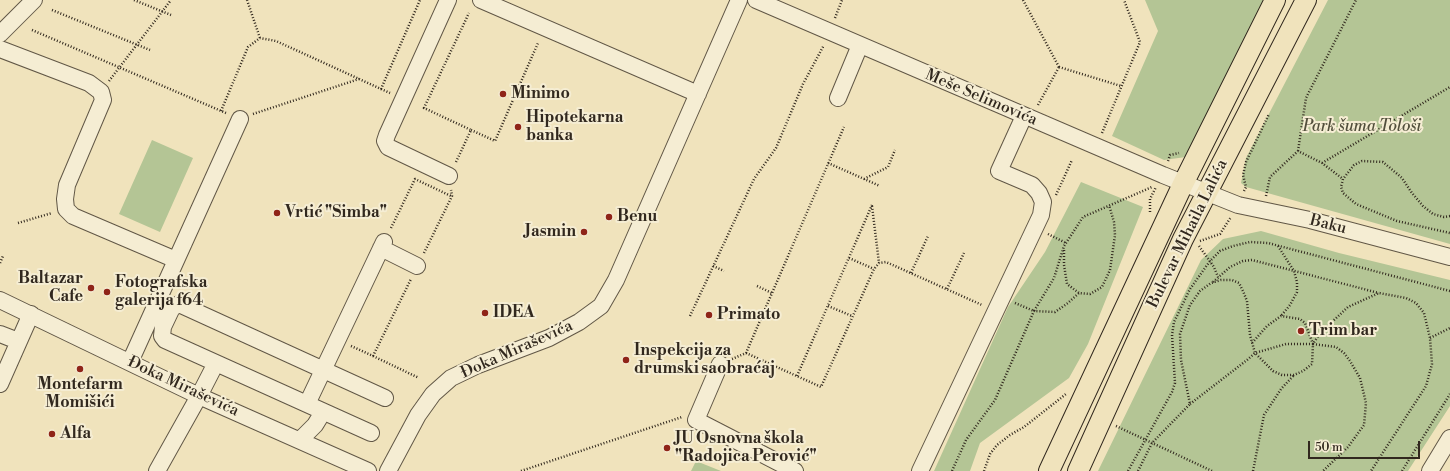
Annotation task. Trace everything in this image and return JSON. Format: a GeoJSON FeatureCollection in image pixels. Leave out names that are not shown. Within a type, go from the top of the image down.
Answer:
{"type":"FeatureCollection","features":[{"type":"Feature","properties":{"kind":"main road","name":"Bulevar Mihaila Lalića"},"geometry":{"type":"LineString","coordinates":[[1049,471],[1183,184],[1275,0]]}},
{"type":"Feature","properties":{"kind":"main road","name":"Bulevar Mihaila Lalića"},"geometry":{"type":"LineString","coordinates":[[1078,471],[1183,239],[1306,0]]}},
{"type":"Feature","properties":{"kind":"street"},"geometry":{"type":"LineString","coordinates":[[0,34],[34,0]]}},
{"type":"Feature","properties":{"kind":"street"},"geometry":{"type":"LineString","coordinates":[[448,0],[387,135],[386,141],[388,147],[450,176]]}},
{"type":"Feature","properties":{"kind":"street"},"geometry":{"type":"LineString","coordinates":[[481,0],[698,94]]}},
{"type":"Feature","properties":{"kind":"street","name":"Đoka Miraševića"},"geometry":{"type":"LineString","coordinates":[[388,471],[418,415],[433,394],[451,378],[478,365],[549,338],[579,322],[601,306],[616,280],[739,0]]}},
{"type":"Feature","properties":{"kind":"street","name":"Meše Selimovića"},"geometry":{"type":"LineString","coordinates":[[756,0],[1096,147],[1207,193]]}},
{"type":"Feature","properties":{"kind":"street"},"geometry":{"type":"LineString","coordinates":[[838,98],[860,45]]}},
{"type":"Feature","properties":{"kind":"street"},"geometry":{"type":"LineString","coordinates":[[0,49],[89,83],[101,92],[102,100],[67,185],[65,199],[66,209],[73,216],[176,260]]}},
{"type":"Feature","properties":{"kind":"street"},"geometry":{"type":"LineString","coordinates":[[920,471],[1041,215],[1043,202],[1039,193],[1032,185],[999,171],[1027,117]]}},
{"type":"Feature","properties":{"kind":"street"},"geometry":{"type":"LineString","coordinates":[[130,362],[240,119]]}},
{"type":"Feature","properties":{"kind":"street","name":"Baku"},"geometry":{"type":"LineString","coordinates":[[1207,193],[1238,205],[1310,220],[1450,257]]}},
{"type":"Feature","properties":{"kind":"street"},"geometry":{"type":"LineString","coordinates":[[307,404],[383,245],[417,266]]}},
{"type":"Feature","properties":{"kind":"street","name":"Đoka Miraševića"},"geometry":{"type":"LineString","coordinates":[[0,300],[199,396],[368,471]]}},
{"type":"Feature","properties":{"kind":"street"},"geometry":{"type":"LineString","coordinates":[[370,433],[162,338],[163,327],[170,311],[179,304],[385,398]]}},
{"type":"Feature","properties":{"kind":"street"},"geometry":{"type":"LineString","coordinates":[[0,384],[3,368],[31,314]]}},
{"type":"Feature","properties":{"kind":"street"},"geometry":{"type":"LineString","coordinates":[[0,334],[18,341]]}},
{"type":"Feature","properties":{"kind":"street"},"geometry":{"type":"LineString","coordinates":[[157,471],[216,363]]}},
{"type":"Feature","properties":{"kind":"street"},"geometry":{"type":"LineString","coordinates":[[720,364],[696,420],[795,471]]}},
{"type":"Feature","properties":{"kind":"street"},"geometry":{"type":"LineString","coordinates":[[300,440],[315,425],[324,412]]}},
{"type":"Feature","properties":{"kind":"street"},"geometry":{"type":"LineString","coordinates":[[1430,471],[1450,438]]}},
{"type":"Feature","properties":{"kind":"path"},"geometry":{"type":"LineString","coordinates":[[134,0],[171,15]]}},
{"type":"Feature","properties":{"kind":"path"},"geometry":{"type":"LineString","coordinates":[[101,92],[171,0]]}},
{"type":"Feature","properties":{"kind":"path"},"geometry":{"type":"LineString","coordinates":[[247,0],[260,38]]}},
{"type":"Feature","properties":{"kind":"path"},"geometry":{"type":"LineString","coordinates":[[221,111],[248,47],[260,38],[276,41],[381,89],[420,0]]}},
{"type":"Feature","properties":{"kind":"path"},"geometry":{"type":"LineString","coordinates":[[690,316],[754,179],[776,148],[803,84],[830,32],[842,0]]}},
{"type":"Feature","properties":{"kind":"path"},"geometry":{"type":"LineString","coordinates":[[1023,0],[1059,67],[1121,86]]}},
{"type":"Feature","properties":{"kind":"path"},"geometry":{"type":"LineString","coordinates":[[1096,147],[1140,42],[1124,0]]}},
{"type":"Feature","properties":{"kind":"path"},"geometry":{"type":"LineString","coordinates":[[1263,210],[1270,177],[1298,151],[1306,98],[1356,0]]}},
{"type":"Feature","properties":{"kind":"path"},"geometry":{"type":"LineString","coordinates":[[52,10],[150,50]]}},
{"type":"Feature","properties":{"kind":"path"},"geometry":{"type":"LineString","coordinates":[[469,13],[424,108],[495,141],[538,43]]}},
{"type":"Feature","properties":{"kind":"path"},"geometry":{"type":"LineString","coordinates":[[32,30],[240,119],[358,79]]}},
{"type":"Feature","properties":{"kind":"path"},"geometry":{"type":"LineString","coordinates":[[1027,117],[1059,67]]}},
{"type":"Feature","properties":{"kind":"path"},"geometry":{"type":"LineString","coordinates":[[1322,163],[1450,87]]}},
{"type":"Feature","properties":{"kind":"path"},"geometry":{"type":"LineString","coordinates":[[720,364],[746,353],[844,127]]}},
{"type":"Feature","properties":{"kind":"path"},"geometry":{"type":"LineString","coordinates":[[450,176],[471,130]]}},
{"type":"Feature","properties":{"kind":"path"},"geometry":{"type":"LineString","coordinates":[[864,179],[888,167],[895,150]]}},
{"type":"Feature","properties":{"kind":"path"},"geometry":{"type":"LineString","coordinates":[[1298,151],[1322,163],[1342,179]]}},
{"type":"Feature","properties":{"kind":"path"},"geometry":{"type":"LineString","coordinates":[[1056,195],[1072,160]]}},
{"type":"Feature","properties":{"kind":"path"},"geometry":{"type":"LineString","coordinates":[[1450,216],[1444,217],[1433,214],[1423,206],[1402,178],[1384,162],[1362,161],[1354,165],[1342,179],[1341,187],[1343,193],[1356,204],[1397,221],[1450,233]]}},
{"type":"Feature","properties":{"kind":"path"},"geometry":{"type":"LineString","coordinates":[[828,163],[880,186]]}},
{"type":"Feature","properties":{"kind":"path"},"geometry":{"type":"LineString","coordinates":[[374,356],[452,196],[414,179],[383,245]]}},
{"type":"Feature","properties":{"kind":"path"},"geometry":{"type":"LineString","coordinates":[[952,471],[966,440],[995,400],[1034,310],[1054,278],[1064,246],[1083,216],[1152,187]]}},
{"type":"Feature","properties":{"kind":"path"},"geometry":{"type":"LineString","coordinates":[[1150,218],[1150,199],[1152,193]]}},
{"type":"Feature","properties":{"kind":"path"},"geometry":{"type":"LineString","coordinates":[[797,376],[872,205],[879,263]]}},
{"type":"Feature","properties":{"kind":"path"},"geometry":{"type":"LineString","coordinates":[[1009,301],[1034,310],[1054,312],[1079,294],[1090,294],[1102,287],[1110,270],[1115,235],[1114,222],[1109,206]]}},
{"type":"Feature","properties":{"kind":"path"},"geometry":{"type":"LineString","coordinates":[[18,223],[66,209]]}},
{"type":"Feature","properties":{"kind":"path"},"geometry":{"type":"LineString","coordinates":[[1042,231],[1066,242]]}},
{"type":"Feature","properties":{"kind":"path"},"geometry":{"type":"LineString","coordinates":[[911,273],[928,236]]}},
{"type":"Feature","properties":{"kind":"path"},"geometry":{"type":"LineString","coordinates":[[1196,242],[1210,261],[1218,277]]}},
{"type":"Feature","properties":{"kind":"path"},"geometry":{"type":"LineString","coordinates":[[1128,471],[1172,392],[1175,383],[1172,335],[1174,322],[1190,289],[1210,261],[1220,251],[1250,242],[1268,243],[1450,291]]}},
{"type":"Feature","properties":{"kind":"path"},"geometry":{"type":"LineString","coordinates":[[1064,246],[1064,265],[1067,284],[1079,294]]}},
{"type":"Feature","properties":{"kind":"path"},"geometry":{"type":"LineString","coordinates":[[1252,343],[1267,326],[1281,316],[1298,292],[1294,271],[1278,246]]}},
{"type":"Feature","properties":{"kind":"path"},"geometry":{"type":"LineString","coordinates":[[947,289],[964,253]]}},
{"type":"Feature","properties":{"kind":"path"},"geometry":{"type":"LineString","coordinates":[[0,263],[3,256]]}},
{"type":"Feature","properties":{"kind":"path"},"geometry":{"type":"LineString","coordinates":[[849,258],[874,269]]}},
{"type":"Feature","properties":{"kind":"path"},"geometry":{"type":"LineString","coordinates":[[1190,404],[1181,360],[1180,334],[1190,305],[1200,291],[1230,267],[1243,261],[1252,260],[1379,293],[1406,298],[1416,303],[1424,313],[1430,338],[1432,364],[1426,386],[1372,471]]}},
{"type":"Feature","properties":{"kind":"path"},"geometry":{"type":"LineString","coordinates":[[746,353],[821,387],[852,316],[874,269],[879,263],[886,262],[995,311]]}},
{"type":"Feature","properties":{"kind":"path"},"geometry":{"type":"LineString","coordinates":[[1057,268],[1064,265]]}},
{"type":"Feature","properties":{"kind":"path"},"geometry":{"type":"LineString","coordinates":[[713,266],[724,271]]}},
{"type":"Feature","properties":{"kind":"path"},"geometry":{"type":"LineString","coordinates":[[1211,283],[1222,280],[1232,280],[1239,283],[1247,301],[1250,335],[1254,353],[1273,371],[1282,375],[1294,375]]}},
{"type":"Feature","properties":{"kind":"path"},"geometry":{"type":"LineString","coordinates":[[757,286],[772,293]]}},
{"type":"Feature","properties":{"kind":"path"},"geometry":{"type":"LineString","coordinates":[[1313,344],[1320,333],[1348,307],[1379,293]]}},
{"type":"Feature","properties":{"kind":"path"},"geometry":{"type":"LineString","coordinates":[[828,306],[852,316]]}},
{"type":"Feature","properties":{"kind":"path"},"geometry":{"type":"LineString","coordinates":[[1253,471],[1264,415],[1281,389],[1294,375],[1303,371],[1312,364],[1313,344],[1305,323],[1300,318],[1281,316]]}},
{"type":"Feature","properties":{"kind":"path"},"geometry":{"type":"LineString","coordinates":[[1430,338],[1450,328]]}},
{"type":"Feature","properties":{"kind":"path"},"geometry":{"type":"LineString","coordinates":[[338,340],[418,378]]}},
{"type":"Feature","properties":{"kind":"path"},"geometry":{"type":"LineString","coordinates":[[1138,471],[1152,443],[1190,404],[1254,353],[1286,344],[1313,344],[1336,347],[1344,353],[1360,378],[1366,403],[1364,426],[1348,447],[1323,471]]}},
{"type":"Feature","properties":{"kind":"path"},"geometry":{"type":"LineString","coordinates":[[984,471],[990,454],[997,445],[1024,427],[1071,389]]}},
{"type":"Feature","properties":{"kind":"path"},"geometry":{"type":"LineString","coordinates":[[1402,471],[1450,394]]}},
{"type":"Feature","properties":{"kind":"path"},"geometry":{"type":"LineString","coordinates":[[521,471],[683,417],[696,420]]}},
{"type":"Feature","properties":{"kind":"path"},"geometry":{"type":"LineString","coordinates":[[1111,424],[1212,471]]}},
{"type":"Feature","properties":{"kind":"green space"},"geometry":{"type":"Polygon","coordinates":[[[1145,0],[1277,0],[1193,156],[1164,160],[1112,136],[1158,31],[1145,0]]]}},
{"type":"Feature","properties":{"kind":"green space","name":"Park šuma Tološi"},"geometry":{"type":"Polygon","coordinates":[[[1328,0],[1450,0],[1450,244],[1246,187],[1241,183],[1246,158],[1328,0]]]}},
{"type":"Feature","properties":{"kind":"green space"},"geometry":{"type":"Polygon","coordinates":[[[152,140],[193,158],[160,232],[119,214],[152,140]]]}},
{"type":"Feature","properties":{"kind":"green space"},"geometry":{"type":"Polygon","coordinates":[[[1081,182],[1143,207],[1088,344],[1069,378],[980,443],[970,471],[934,471],[1008,307],[1045,252],[1081,182]]]}},
{"type":"Feature","properties":{"kind":"green space"},"geometry":{"type":"Polygon","coordinates":[[[1261,231],[1339,253],[1450,280],[1450,406],[1408,471],[1098,471],[1201,260],[1223,239],[1261,231]]]}},
{"type":"Feature","properties":{"kind":"green space"},"geometry":{"type":"Polygon","coordinates":[[[696,461],[721,471],[691,471],[696,461]]]}},
{"type":"Feature","properties":{"kind":"place","name":"Minimo"},"geometry":{"type":"Point","coordinates":[503,94]}},
{"type":"Feature","properties":{"kind":"place","name":"Hipotekarna banka"},"geometry":{"type":"Point","coordinates":[518,127]}},
{"type":"Feature","properties":{"kind":"place","name":"Vrtić \"Simba\""},"geometry":{"type":"Point","coordinates":[277,213]}},
{"type":"Feature","properties":{"kind":"place","name":"Benu"},"geometry":{"type":"Point","coordinates":[609,217]}},
{"type":"Feature","properties":{"kind":"place","name":"Jasmin"},"geometry":{"type":"Point","coordinates":[584,232]}},
{"type":"Feature","properties":{"kind":"place","name":"Baltazar Cafe"},"geometry":{"type":"Point","coordinates":[91,288]}},
{"type":"Feature","properties":{"kind":"place","name":"Fotografska galerija f64"},"geometry":{"type":"Point","coordinates":[107,292]}},
{"type":"Feature","properties":{"kind":"place","name":"IDEA"},"geometry":{"type":"Point","coordinates":[485,313]}},
{"type":"Feature","properties":{"kind":"place","name":"Primato"},"geometry":{"type":"Point","coordinates":[709,315]}},
{"type":"Feature","properties":{"kind":"place","name":"Trim bar"},"geometry":{"type":"Point","coordinates":[1301,331]}},
{"type":"Feature","properties":{"kind":"place","name":"Inspekcija za drumski saobraćaj"},"geometry":{"type":"Point","coordinates":[626,360]}},
{"type":"Feature","properties":{"kind":"place","name":"Montefarm Momišići"},"geometry":{"type":"Point","coordinates":[80,369]}},
{"type":"Feature","properties":{"kind":"place","name":"Alfa"},"geometry":{"type":"Point","coordinates":[52,434]}},
{"type":"Feature","properties":{"kind":"place","name":"JU Osnovna škola \"Radojica Perović\""},"geometry":{"type":"Point","coordinates":[667,448]}}]}
